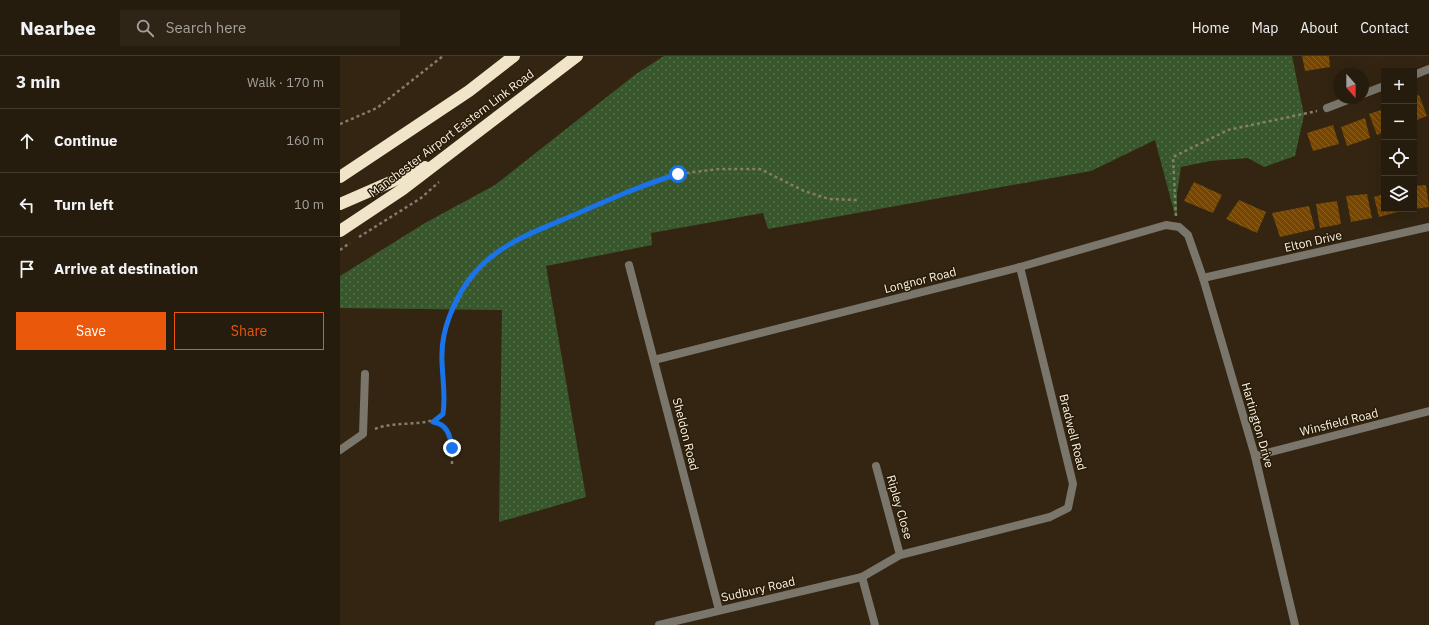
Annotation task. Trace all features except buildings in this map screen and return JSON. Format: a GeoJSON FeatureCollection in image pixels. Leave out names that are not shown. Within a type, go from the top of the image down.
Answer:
{"type":"FeatureCollection","features":[{"type":"Feature","properties":{"kind":"highway","name":"Manchester Airport Eastern Link Road"},"geometry":{"type":"LineString","coordinates":[[340,177],[469,91],[514,56]]}},
{"type":"Feature","properties":{"kind":"highway","name":"Manchester Airport Eastern Link Road"},"geometry":{"type":"LineString","coordinates":[[340,231],[403,189],[577,56]]}},
{"type":"Feature","properties":{"kind":"highway"},"geometry":{"type":"LineString","coordinates":[[340,204],[444,158]]}},
{"type":"Feature","properties":{"kind":"street"},"geometry":{"type":"LineString","coordinates":[[1417,74],[1429,69]]}},
{"type":"Feature","properties":{"kind":"street"},"geometry":{"type":"LineString","coordinates":[[1369,92],[1381,87]]}},
{"type":"Feature","properties":{"kind":"street"},"geometry":{"type":"LineString","coordinates":[[1327,108],[1337,104]]}},
{"type":"Feature","properties":{"kind":"street","name":"Longnor Road"},"geometry":{"type":"LineString","coordinates":[[654,360],[1020,267],[1166,225],[1179,227]]}},
{"type":"Feature","properties":{"kind":"street","name":"Hartington Drive"},"geometry":{"type":"LineString","coordinates":[[1179,227],[1188,234],[1203,278],[1256,456],[1295,625]]}},
{"type":"Feature","properties":{"kind":"street","name":"Elton Drive"},"geometry":{"type":"LineString","coordinates":[[1203,278],[1429,227]]}},
{"type":"Feature","properties":{"kind":"street","name":"Sheldon Road"},"geometry":{"type":"LineString","coordinates":[[629,265],[719,610]]}},
{"type":"Feature","properties":{"kind":"street","name":"Bradwell Road"},"geometry":{"type":"LineString","coordinates":[[862,577],[900,555],[1050,517],[1068,508],[1073,484],[1020,267]]}},
{"type":"Feature","properties":{"kind":"street"},"geometry":{"type":"LineString","coordinates":[[340,450],[363,434],[365,374]]}},
{"type":"Feature","properties":{"kind":"street","name":"Winsfield Road"},"geometry":{"type":"LineString","coordinates":[[1256,456],[1429,411]]}},
{"type":"Feature","properties":{"kind":"street","name":"Ripley Close"},"geometry":{"type":"LineString","coordinates":[[876,466],[900,555]]}},
{"type":"Feature","properties":{"kind":"street"},"geometry":{"type":"LineString","coordinates":[[862,577],[875,625]]}},
{"type":"Feature","properties":{"kind":"street","name":"Sudbury Road"},"geometry":{"type":"LineString","coordinates":[[659,625],[862,577]]}},
{"type":"Feature","properties":{"kind":"path"},"geometry":{"type":"LineString","coordinates":[[340,124],[377,108],[443,56]]}},
{"type":"Feature","properties":{"kind":"path"},"geometry":{"type":"LineString","coordinates":[[1179,227],[1176,216],[1173,157],[1228,130],[1304,116],[1327,108]]}},
{"type":"Feature","properties":{"kind":"path"},"geometry":{"type":"LineString","coordinates":[[433,422],[443,414],[445,398],[441,366],[444,335],[462,291],[479,268],[502,249],[527,234],[644,185],[678,174],[719,169],[760,169],[804,192],[828,199],[858,200]]}},
{"type":"Feature","properties":{"kind":"path"},"geometry":{"type":"LineString","coordinates":[[363,434],[381,426],[396,423],[439,422],[445,427],[450,436],[452,465]]}},
{"type":"Feature","properties":{"kind":"green space"},"geometry":{"type":"Polygon","coordinates":[[[664,56],[1292,56],[1304,115],[1295,156],[1264,167],[1248,158],[1210,161],[1181,167],[1177,193],[1177,216],[1175,215],[1155,140],[1091,171],[768,229],[763,213],[651,233],[652,245],[546,266],[586,497],[499,522],[502,310],[340,308],[340,276],[425,223],[495,185],[636,74],[664,56]]]}},
{"type":"Feature","properties":{"kind":"route"},"geometry":{"type":"LineString","coordinates":[[452,448],[450,436],[445,427],[439,422],[433,422],[443,414],[445,398],[441,366],[444,335],[462,291],[479,268],[502,249],[527,234],[644,185],[678,174]]}}]}
